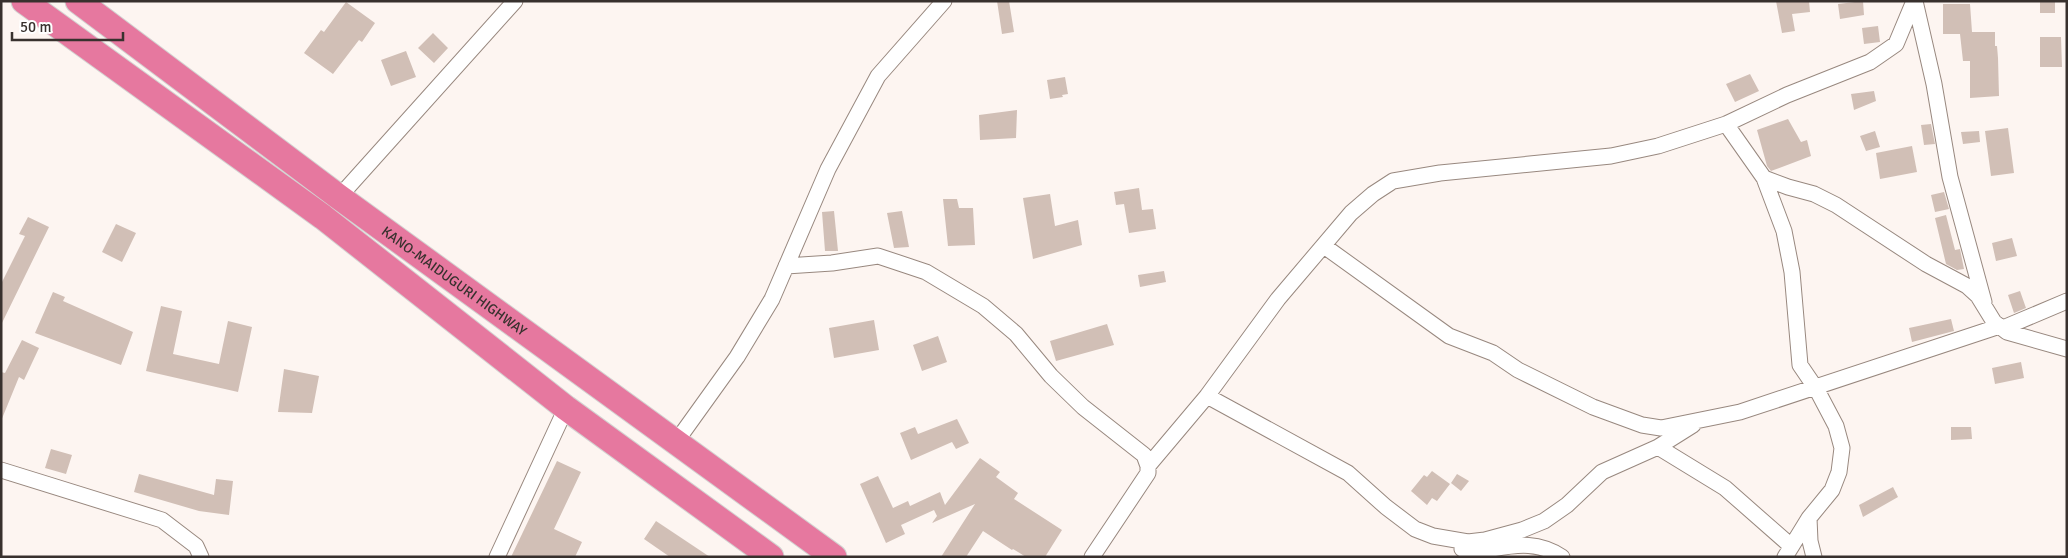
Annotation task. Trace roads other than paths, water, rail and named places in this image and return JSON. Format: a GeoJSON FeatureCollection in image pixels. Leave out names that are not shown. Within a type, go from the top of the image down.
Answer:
{"type":"FeatureCollection","features":[{"type":"Feature","properties":{"kind":"highway","name":"KANO-MAIDUGURI HIGHWAY"},"geometry":{"type":"LineString","coordinates":[[24,1],[323,217],[566,408],[771,557]]}},
{"type":"Feature","properties":{"kind":"highway","name":"KANO-MAIDUGURI HIGHWAY"},"geometry":{"type":"LineString","coordinates":[[78,1],[339,197],[834,557]]}},
{"type":"Feature","properties":{"kind":"street"},"geometry":{"type":"LineString","coordinates":[[339,197],[515,1]]}},
{"type":"Feature","properties":{"kind":"street"},"geometry":{"type":"LineString","coordinates":[[676,442],[737,357],[772,299],[828,169],[878,76],[944,1]]}},
{"type":"Feature","properties":{"kind":"street"},"geometry":{"type":"LineString","coordinates":[[1148,466],[1207,396],[1278,299],[1351,214],[1373,194],[1393,181],[1440,173],[1611,156],[1658,146],[1726,124],[1787,95],[1870,62],[1896,44],[1914,1]]}},
{"type":"Feature","properties":{"kind":"street"},"geometry":{"type":"LineString","coordinates":[[1914,1],[1934,84],[1950,177],[1986,308]]}},
{"type":"Feature","properties":{"kind":"street"},"geometry":{"type":"LineString","coordinates":[[1658,447],[1725,488],[1788,552],[1809,518],[1832,490],[1839,472],[1842,448],[1836,426],[1800,365],[1792,272],[1784,231],[1764,178],[1726,124]]}},
{"type":"Feature","properties":{"kind":"street"},"geometry":{"type":"LineString","coordinates":[[1764,178],[1814,194],[1836,205],[1926,264],[1968,286],[1978,296],[1994,322],[2007,332],[2067,349]]}},
{"type":"Feature","properties":{"kind":"street"},"geometry":{"type":"LineString","coordinates":[[1324,246],[1449,336],[1493,353],[1518,370],[1593,407],[1642,426],[1661,428],[1740,412],[1814,386],[2001,327],[2067,301]]}},
{"type":"Feature","properties":{"kind":"street"},"geometry":{"type":"LineString","coordinates":[[786,266],[832,263],[878,256],[926,272],[983,306],[1016,334],[1051,376],[1082,407],[1144,456],[1148,466],[1148,473],[1092,557]]}},
{"type":"Feature","properties":{"kind":"street"},"geometry":{"type":"LineString","coordinates":[[1207,396],[1348,473],[1415,529],[1433,536],[1468,542],[1485,540],[1522,530],[1544,521],[1567,505],[1602,472],[1658,447],[1698,421]]}},
{"type":"Feature","properties":{"kind":"street"},"geometry":{"type":"LineString","coordinates":[[496,557],[566,408]]}},
{"type":"Feature","properties":{"kind":"street"},"geometry":{"type":"LineString","coordinates":[[1,470],[162,520],[196,546],[201,557]]}},
{"type":"Feature","properties":{"kind":"street"},"geometry":{"type":"LineString","coordinates":[[1809,518],[1810,541],[1814,557]]}},
{"type":"Feature","properties":{"kind":"street"},"geometry":{"type":"LineString","coordinates":[[1454,541],[1465,550],[1483,551],[1531,544],[1544,547],[1562,557]]}}]}
